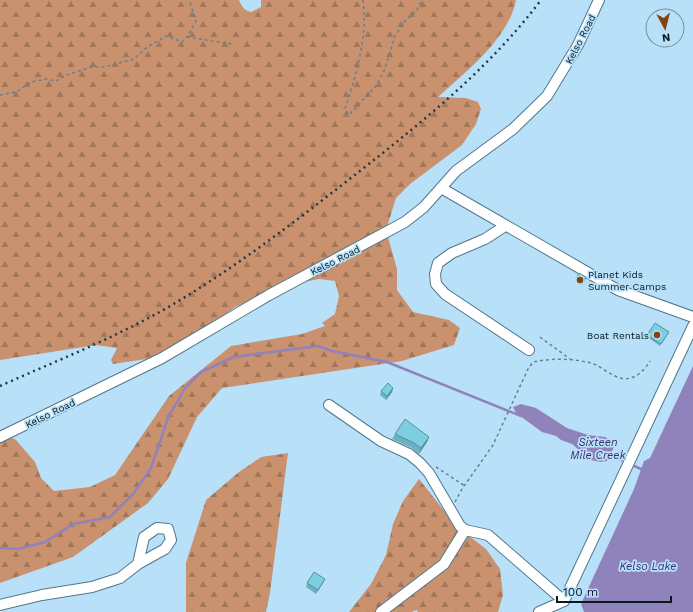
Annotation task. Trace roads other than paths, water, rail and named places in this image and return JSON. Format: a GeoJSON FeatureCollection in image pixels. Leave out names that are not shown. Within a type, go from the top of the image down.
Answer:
{"type":"FeatureCollection","features":[{"type":"Feature","properties":{"kind":"street","name":"Kelso Road"},"geometry":{"type":"LineString","coordinates":[[0,437],[162,358],[269,295],[405,222],[424,207],[456,171],[513,129],[547,96],[578,45],[599,0]]}},
{"type":"Feature","properties":{"kind":"street"},"geometry":{"type":"LineString","coordinates":[[441,188],[618,290],[693,317]]}},
{"type":"Feature","properties":{"kind":"street"},"geometry":{"type":"LineString","coordinates":[[505,226],[485,239],[452,253],[438,263],[435,274],[436,284],[445,294],[529,350]]}},
{"type":"Feature","properties":{"kind":"street"},"geometry":{"type":"LineString","coordinates":[[539,612],[564,601],[693,326]]}},
{"type":"Feature","properties":{"kind":"street"},"geometry":{"type":"LineString","coordinates":[[329,405],[381,441],[409,454],[420,463],[429,473],[460,526],[465,530],[488,534],[564,601]]}},
{"type":"Feature","properties":{"kind":"street"},"geometry":{"type":"LineString","coordinates":[[381,612],[444,564],[465,530]]}},
{"type":"Feature","properties":{"kind":"street"},"geometry":{"type":"LineString","coordinates":[[0,605],[42,595],[92,587],[120,578],[138,564]]}},
{"type":"Feature","properties":{"kind":"water","name":"Kelso Lake"},"geometry":{"type":"Polygon","coordinates":[[[693,366],[693,612],[584,612],[581,604],[634,489],[644,461],[650,458],[693,366]]]}},
{"type":"Feature","properties":{"kind":"water","name":"Sixteen Mile Creek"},"geometry":{"type":"Polygon","coordinates":[[[521,404],[536,408],[567,428],[588,435],[605,437],[610,440],[614,447],[607,461],[600,462],[591,460],[572,444],[561,440],[556,436],[542,432],[516,413],[513,407],[521,404]]]}},
{"type":"Feature","properties":{"kind":"waterway"},"geometry":{"type":"LineString","coordinates":[[0,548],[18,549],[45,542],[73,524],[110,517],[133,494],[151,468],[168,418],[185,388],[201,372],[234,357],[318,346],[332,351],[387,362],[521,416]]}},
{"type":"Feature","properties":{"kind":"waterway"},"geometry":{"type":"LineString","coordinates":[[608,454],[626,462]]}},
{"type":"Feature","properties":{"kind":"waterway"},"geometry":{"type":"LineString","coordinates":[[630,464],[641,469]]}},
{"type":"Feature","properties":{"kind":"railway"},"geometry":{"type":"LineString","coordinates":[[0,386],[145,320],[193,292],[248,255],[301,217],[444,102],[505,44],[541,0]]}},
{"type":"Feature","properties":{"kind":"place","name":"Planet Kids Summer Camps"},"geometry":{"type":"Point","coordinates":[580,280]}},
{"type":"Feature","properties":{"kind":"place","name":"Boat Rentals"},"geometry":{"type":"Point","coordinates":[657,335]}}]}
